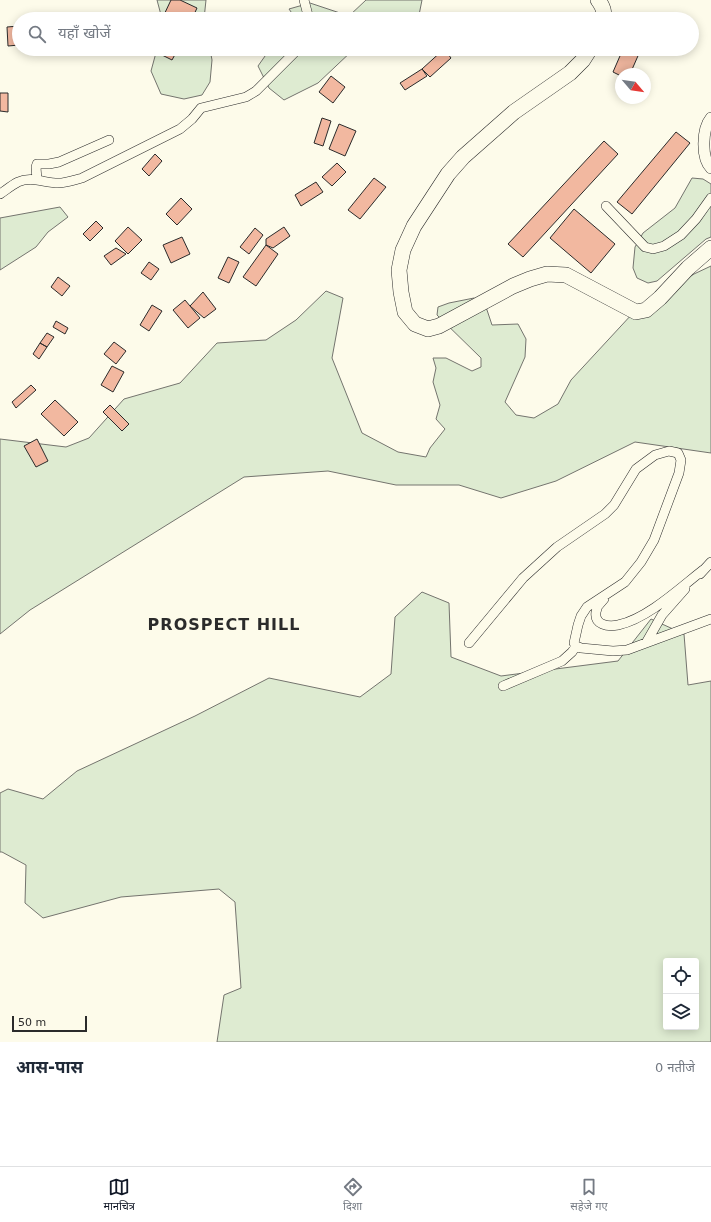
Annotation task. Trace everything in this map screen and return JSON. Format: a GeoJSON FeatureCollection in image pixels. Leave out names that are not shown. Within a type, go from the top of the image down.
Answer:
{"type":"FeatureCollection","features":[{"type":"Feature","properties":{"kind":"highway"},"geometry":{"type":"LineString","coordinates":[[598,0],[602,5],[603,12]]}},
{"type":"Feature","properties":{"kind":"highway"},"geometry":{"type":"LineString","coordinates":[[586,56],[570,73],[514,112],[463,158],[448,174],[414,226],[403,250],[399,270],[405,312],[415,324],[428,329],[440,326],[513,286],[547,274],[566,275],[636,312],[646,310],[660,298],[688,268],[711,248]]}},
{"type":"Feature","properties":{"kind":"street"},"geometry":{"type":"LineString","coordinates":[[304,0],[307,12]]}},
{"type":"Feature","properties":{"kind":"street"},"geometry":{"type":"LineString","coordinates":[[0,194],[18,182],[27,180],[57,183],[82,178],[180,129],[192,119],[201,108],[246,97],[256,91],[291,56]]}},
{"type":"Feature","properties":{"kind":"street"},"geometry":{"type":"LineString","coordinates":[[711,118],[704,132],[705,156],[711,168]]}},
{"type":"Feature","properties":{"kind":"street"},"geometry":{"type":"LineString","coordinates":[[37,180],[36,166],[38,164],[59,162],[109,140]]}},
{"type":"Feature","properties":{"kind":"street"},"geometry":{"type":"LineString","coordinates":[[606,206],[645,247],[653,249],[664,246],[681,234],[696,219],[711,198]]}},
{"type":"Feature","properties":{"kind":"street"},"geometry":{"type":"LineString","coordinates":[[470,643],[523,578],[557,547],[605,514],[614,505],[636,469],[655,455],[669,451],[678,453],[681,460],[679,473],[654,540],[641,562],[625,582],[587,608],[581,616],[578,625],[574,643],[576,646],[562,661],[503,686]]}},
{"type":"Feature","properties":{"kind":"street"},"geometry":{"type":"LineString","coordinates":[[646,643],[662,615],[711,562]]}},
{"type":"Feature","properties":{"kind":"street"},"geometry":{"type":"LineString","coordinates":[[612,590],[597,607],[596,615],[600,623],[610,626],[619,625],[644,614],[703,570]]}},
{"type":"Feature","properties":{"kind":"street"},"geometry":{"type":"LineString","coordinates":[[576,646],[581,648],[613,651],[627,650],[711,619]]}},
{"type":"Feature","properties":{"kind":"green space"},"geometry":{"type":"Polygon","coordinates":[[[157,0],[206,0],[205,12],[160,12],[157,0]]]}},
{"type":"Feature","properties":{"kind":"green space"},"geometry":{"type":"Polygon","coordinates":[[[366,0],[422,0],[420,12],[353,12],[366,0]]]}},
{"type":"Feature","properties":{"kind":"green space"},"geometry":{"type":"Polygon","coordinates":[[[310,3],[337,12],[291,12],[289,9],[310,3]]]}},
{"type":"Feature","properties":{"kind":"green space"},"geometry":{"type":"Polygon","coordinates":[[[155,56],[211,56],[210,82],[202,95],[184,99],[161,94],[151,71],[155,56]]]}},
{"type":"Feature","properties":{"kind":"green space"},"geometry":{"type":"Polygon","coordinates":[[[265,56],[347,56],[318,83],[284,100],[269,88],[258,66],[265,56]]]}},
{"type":"Feature","properties":{"kind":"green space"},"geometry":{"type":"Polygon","coordinates":[[[692,178],[703,179],[711,184],[711,237],[706,239],[657,281],[648,283],[637,278],[633,268],[635,247],[643,233],[675,208],[692,178]]]}},
{"type":"Feature","properties":{"kind":"green space"},"geometry":{"type":"Polygon","coordinates":[[[60,207],[68,217],[48,232],[36,247],[0,270],[0,218],[60,207]]]}},
{"type":"Feature","properties":{"kind":"green space"},"geometry":{"type":"Polygon","coordinates":[[[711,266],[711,453],[635,442],[556,481],[501,498],[459,485],[396,485],[328,471],[244,477],[30,610],[0,634],[0,439],[66,447],[89,438],[124,399],[180,383],[217,343],[266,340],[296,320],[326,291],[343,298],[332,358],[362,433],[398,452],[426,457],[430,448],[445,429],[436,419],[440,405],[433,382],[436,368],[433,358],[446,358],[472,371],[481,367],[481,358],[437,315],[438,307],[449,303],[474,298],[485,304],[492,325],[518,324],[526,339],[525,357],[505,402],[516,415],[534,418],[558,404],[571,380],[633,313],[694,274],[711,266]]]}},
{"type":"Feature","properties":{"kind":"green space"},"geometry":{"type":"Polygon","coordinates":[[[422,592],[449,603],[451,657],[501,676],[618,661],[651,619],[684,634],[688,685],[711,681],[711,1042],[217,1042],[224,995],[241,988],[235,902],[219,889],[121,897],[43,918],[25,903],[26,865],[0,852],[0,793],[8,789],[43,799],[77,771],[195,716],[269,678],[360,697],[391,674],[395,617],[422,592]]]}},
{"type":"Feature","properties":{"kind":"building"},"geometry":{"type":"Polygon","coordinates":[[[171,0],[180,0],[197,8],[195,12],[165,12],[171,0]]]}},
{"type":"Feature","properties":{"kind":"building"},"geometry":{"type":"Polygon","coordinates":[[[7,27],[12,27],[12,46],[8,46],[7,27]]]}},
{"type":"Feature","properties":{"kind":"building"},"geometry":{"type":"Polygon","coordinates":[[[164,56],[174,56],[172,60],[164,56]]]}},
{"type":"Feature","properties":{"kind":"building"},"geometry":{"type":"Polygon","coordinates":[[[436,56],[449,56],[451,58],[430,77],[422,69],[436,56]]]}},
{"type":"Feature","properties":{"kind":"building"},"geometry":{"type":"Polygon","coordinates":[[[620,56],[638,56],[633,68],[615,68],[615,73],[613,72],[620,56]]]}},
{"type":"Feature","properties":{"kind":"building"},"geometry":{"type":"Polygon","coordinates":[[[422,69],[427,76],[405,90],[400,83],[422,69]]]}},
{"type":"Feature","properties":{"kind":"building"},"geometry":{"type":"Polygon","coordinates":[[[331,76],[345,87],[333,103],[319,92],[331,76]]]}},
{"type":"Feature","properties":{"kind":"building"},"geometry":{"type":"Polygon","coordinates":[[[0,93],[8,93],[8,112],[0,111],[0,93]]]}},
{"type":"Feature","properties":{"kind":"building"},"geometry":{"type":"Polygon","coordinates":[[[322,118],[331,121],[323,146],[314,143],[322,118]]]}},
{"type":"Feature","properties":{"kind":"building"},"geometry":{"type":"Polygon","coordinates":[[[339,124],[356,131],[345,156],[329,149],[339,124]]]}},
{"type":"Feature","properties":{"kind":"building"},"geometry":{"type":"Polygon","coordinates":[[[676,132],[690,143],[632,214],[617,202],[676,132]]]}},
{"type":"Feature","properties":{"kind":"building"},"geometry":{"type":"Polygon","coordinates":[[[604,141],[618,154],[523,257],[508,244],[604,141]]]}},
{"type":"Feature","properties":{"kind":"building"},"geometry":{"type":"Polygon","coordinates":[[[155,154],[162,161],[149,176],[142,169],[155,154]]]}},
{"type":"Feature","properties":{"kind":"building"},"geometry":{"type":"Polygon","coordinates":[[[337,163],[346,172],[332,186],[322,177],[337,163]]]}},
{"type":"Feature","properties":{"kind":"building"},"geometry":{"type":"Polygon","coordinates":[[[374,178],[386,187],[360,219],[348,210],[374,178]]]}},
{"type":"Feature","properties":{"kind":"building"},"geometry":{"type":"Polygon","coordinates":[[[316,182],[323,192],[301,206],[295,195],[316,182]]]}},
{"type":"Feature","properties":{"kind":"building"},"geometry":{"type":"Polygon","coordinates":[[[181,198],[192,209],[177,225],[166,214],[181,198]]]}},
{"type":"Feature","properties":{"kind":"building"},"geometry":{"type":"Polygon","coordinates":[[[574,209],[615,244],[591,273],[550,238],[574,209]]]}},
{"type":"Feature","properties":{"kind":"building"},"geometry":{"type":"Polygon","coordinates":[[[96,221],[103,228],[90,241],[83,234],[96,221]]]}},
{"type":"Feature","properties":{"kind":"building"},"geometry":{"type":"Polygon","coordinates":[[[128,227],[142,240],[128,254],[115,241],[128,227]]]}},
{"type":"Feature","properties":{"kind":"building"},"geometry":{"type":"Polygon","coordinates":[[[284,227],[290,236],[273,248],[266,245],[266,239],[284,227]]]}},
{"type":"Feature","properties":{"kind":"building"},"geometry":{"type":"Polygon","coordinates":[[[255,228],[263,235],[249,254],[240,247],[255,228]]]}},
{"type":"Feature","properties":{"kind":"building"},"geometry":{"type":"Polygon","coordinates":[[[182,237],[190,254],[171,263],[163,245],[182,237]]]}},
{"type":"Feature","properties":{"kind":"building"},"geometry":{"type":"Polygon","coordinates":[[[266,245],[278,254],[256,286],[243,277],[266,245]]]}},
{"type":"Feature","properties":{"kind":"building"},"geometry":{"type":"Polygon","coordinates":[[[116,248],[126,254],[111,265],[104,256],[116,248]]]}},
{"type":"Feature","properties":{"kind":"building"},"geometry":{"type":"Polygon","coordinates":[[[228,257],[239,262],[229,283],[218,278],[228,257]]]}},
{"type":"Feature","properties":{"kind":"building"},"geometry":{"type":"Polygon","coordinates":[[[149,262],[159,269],[151,280],[141,273],[149,262]]]}},
{"type":"Feature","properties":{"kind":"building"},"geometry":{"type":"Polygon","coordinates":[[[58,277],[70,286],[62,296],[51,287],[58,277]]]}},
{"type":"Feature","properties":{"kind":"building"},"geometry":{"type":"Polygon","coordinates":[[[203,292],[216,309],[204,318],[190,306],[203,292]]]}},
{"type":"Feature","properties":{"kind":"building"},"geometry":{"type":"Polygon","coordinates":[[[185,300],[200,318],[188,328],[173,310],[185,300]]]}},
{"type":"Feature","properties":{"kind":"building"},"geometry":{"type":"Polygon","coordinates":[[[152,305],[162,311],[149,331],[140,325],[152,305]]]}},
{"type":"Feature","properties":{"kind":"building"},"geometry":{"type":"Polygon","coordinates":[[[56,321],[68,328],[65,334],[53,327],[56,321]]]}},
{"type":"Feature","properties":{"kind":"building"},"geometry":{"type":"Polygon","coordinates":[[[47,333],[54,337],[47,347],[40,343],[47,333]]]}},
{"type":"Feature","properties":{"kind":"building"},"geometry":{"type":"Polygon","coordinates":[[[114,342],[126,351],[116,364],[104,354],[114,342]]]}},
{"type":"Feature","properties":{"kind":"building"},"geometry":{"type":"Polygon","coordinates":[[[40,343],[47,347],[39,359],[33,354],[40,343]]]}},
{"type":"Feature","properties":{"kind":"building"},"geometry":{"type":"Polygon","coordinates":[[[112,366],[124,372],[113,392],[101,385],[112,366]]]}},
{"type":"Feature","properties":{"kind":"building"},"geometry":{"type":"Polygon","coordinates":[[[31,385],[36,390],[16,408],[12,402],[31,385]]]}},
{"type":"Feature","properties":{"kind":"building"},"geometry":{"type":"Polygon","coordinates":[[[55,400],[78,422],[64,436],[41,414],[55,400]]]}},
{"type":"Feature","properties":{"kind":"building"},"geometry":{"type":"Polygon","coordinates":[[[110,405],[129,424],[122,431],[103,412],[110,405]]]}},
{"type":"Feature","properties":{"kind":"building"},"geometry":{"type":"Polygon","coordinates":[[[37,439],[48,461],[36,467],[24,446],[37,439]]]}},
{"type":"Feature","properties":{"kind":"district","name":"PROSPECT HILL"},"geometry":{"type":"Point","coordinates":[224,624]}}]}
